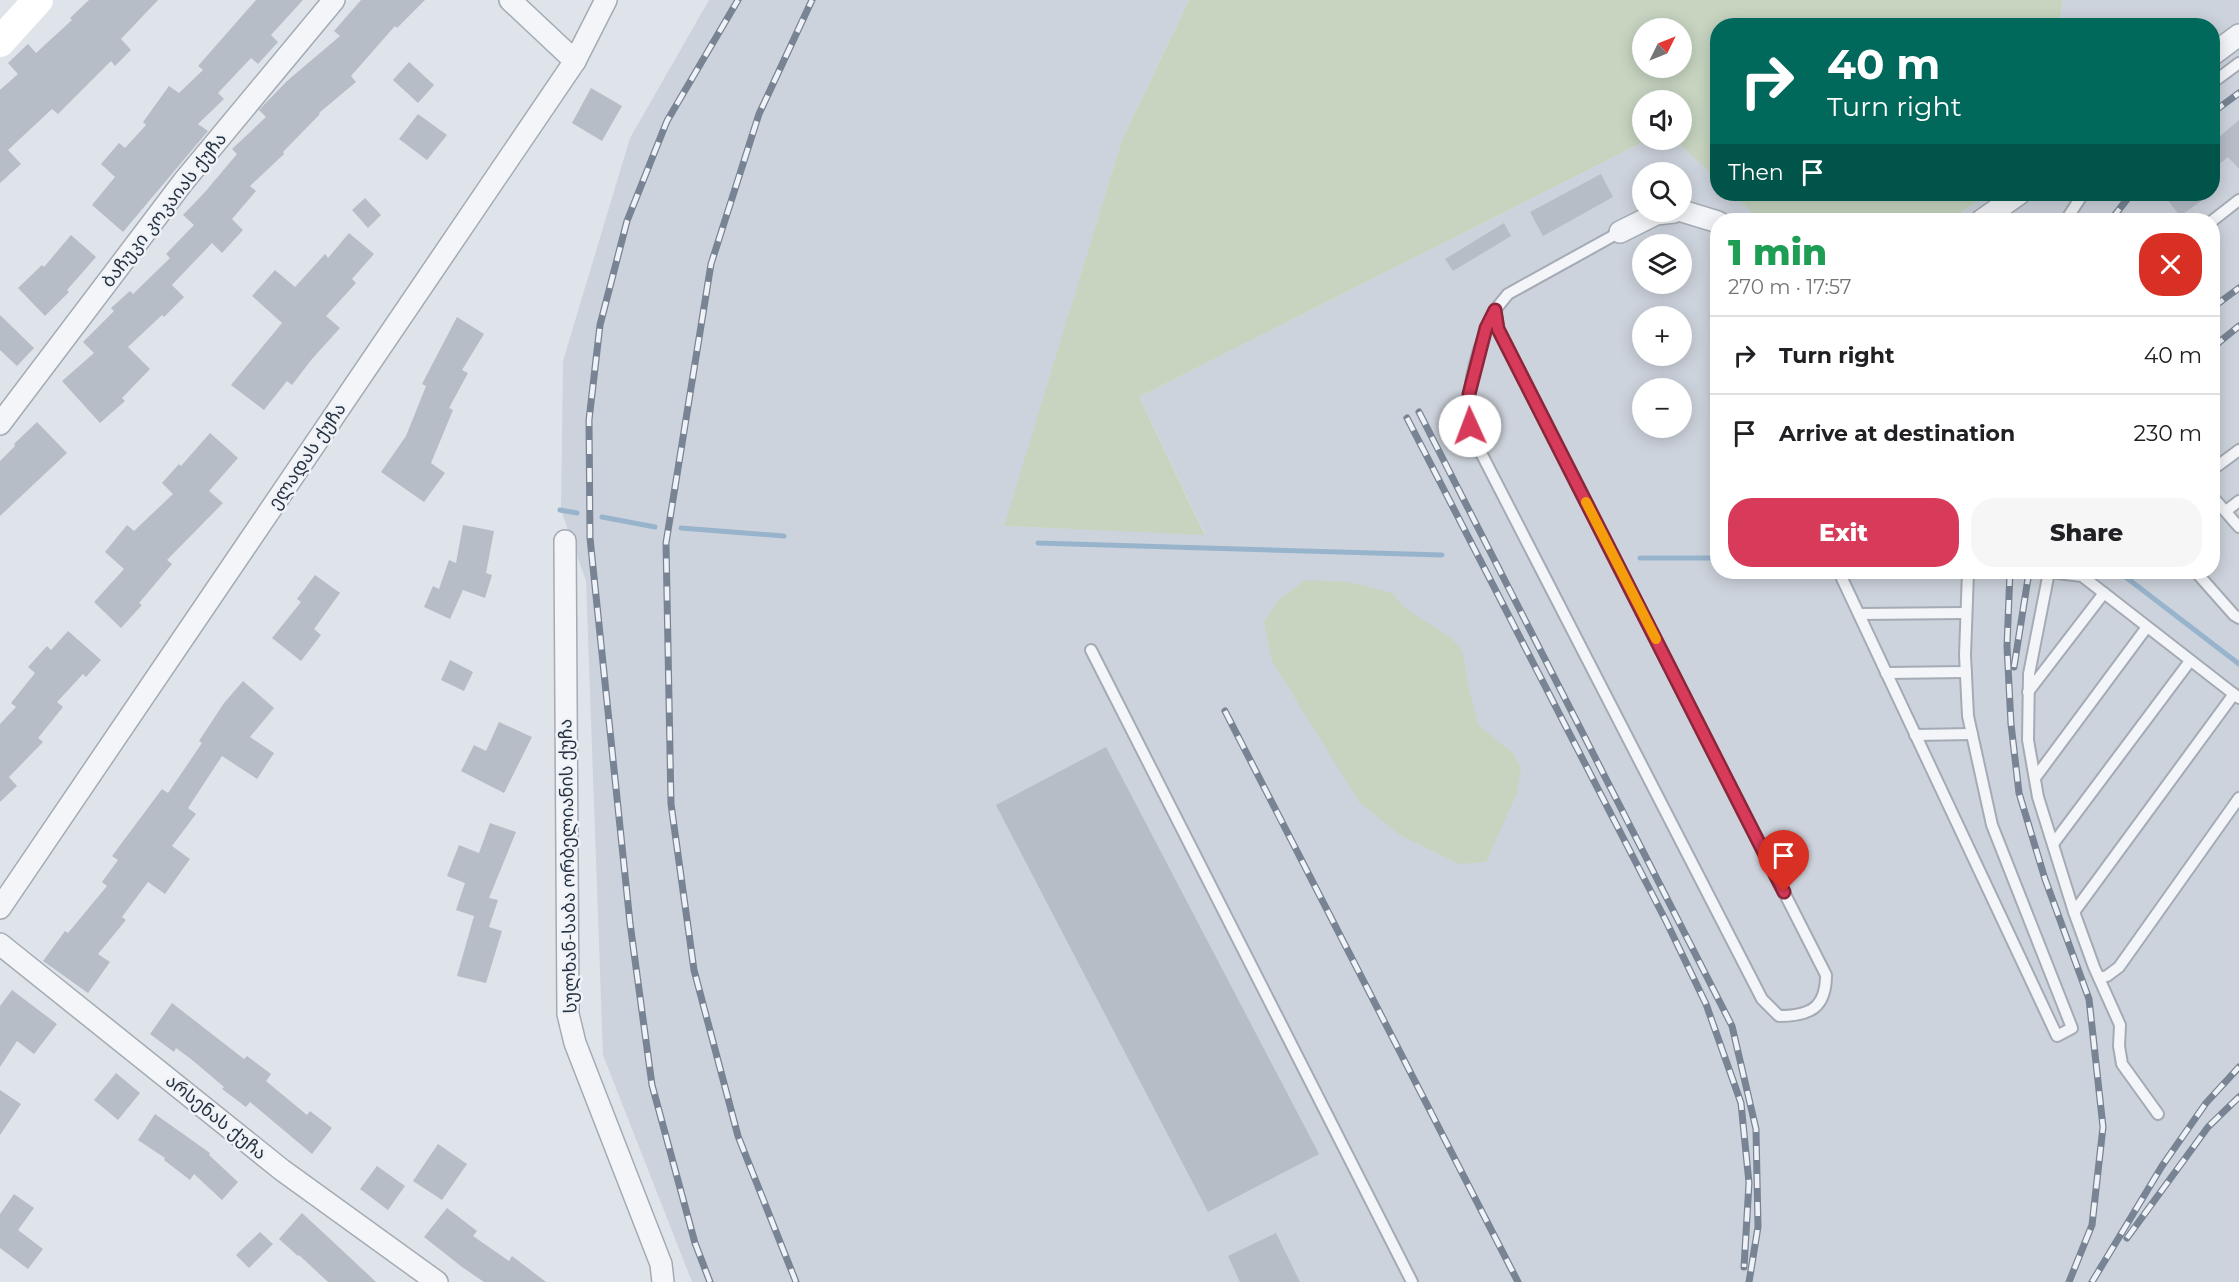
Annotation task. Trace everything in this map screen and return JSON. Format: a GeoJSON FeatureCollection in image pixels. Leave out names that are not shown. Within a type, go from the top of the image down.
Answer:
{"type":"FeatureCollection","features":[{"type":"Feature","properties":{"kind":"main road"},"geometry":{"type":"LineString","coordinates":[[0,42],[38,0]]}},
{"type":"Feature","properties":{"kind":"street","name":"ბაჩუკი კოკაიას ქუჩა"},"geometry":{"type":"LineString","coordinates":[[0,424],[183,183],[334,0]]}},
{"type":"Feature","properties":{"kind":"street"},"geometry":{"type":"LineString","coordinates":[[510,0],[575,61]]}},
{"type":"Feature","properties":{"kind":"street","name":"ელადას ქუჩა"},"geometry":{"type":"LineString","coordinates":[[0,908],[575,61],[606,0]]}},
{"type":"Feature","properties":{"kind":"street"},"geometry":{"type":"LineString","coordinates":[[2220,49],[2239,35]]}},
{"type":"Feature","properties":{"kind":"street"},"geometry":{"type":"LineString","coordinates":[[1992,213],[2009,201]]}},
{"type":"Feature","properties":{"kind":"street"},"geometry":{"type":"LineString","coordinates":[[1692,213],[1710,219]]}},
{"type":"Feature","properties":{"kind":"street"},"geometry":{"type":"LineString","coordinates":[[1620,232],[1640,222]]}},
{"type":"Feature","properties":{"kind":"street","name":"სულხან-საბა ორბელიანის ქუჩა"},"geometry":{"type":"LineString","coordinates":[[565,540],[568,1014],[575,1043],[661,1264],[663,1282]]}},
{"type":"Feature","properties":{"kind":"street","name":"არსენას ქუჩა"},"geometry":{"type":"LineString","coordinates":[[0,944],[282,1170],[437,1282]]}},
{"type":"Feature","properties":{"kind":"lane"},"geometry":{"type":"LineString","coordinates":[[2220,76],[2239,63]]}},
{"type":"Feature","properties":{"kind":"lane"},"geometry":{"type":"LineString","coordinates":[[2220,215],[2239,200]]}},
{"type":"Feature","properties":{"kind":"lane"},"geometry":{"type":"LineString","coordinates":[[1495,310],[1498,329],[1826,975],[1826,991],[1821,1002],[1811,1012],[1779,1016],[1762,999],[1470,426],[1469,394],[1486,328],[1495,310],[1508,294],[1620,232]]}},
{"type":"Feature","properties":{"kind":"lane"},"geometry":{"type":"LineString","coordinates":[[2220,464],[2239,450]]}},
{"type":"Feature","properties":{"kind":"lane"},"geometry":{"type":"LineString","coordinates":[[2226,511],[2239,501]]}},
{"type":"Feature","properties":{"kind":"lane"},"geometry":{"type":"LineString","coordinates":[[2220,505],[2239,527]]}},
{"type":"Feature","properties":{"kind":"lane"},"geometry":{"type":"LineString","coordinates":[[1842,579],[2057,1036],[2072,1028],[1992,825],[1968,716],[1966,672],[1968,579]]}},
{"type":"Feature","properties":{"kind":"lane"},"geometry":{"type":"LineString","coordinates":[[2048,579],[2029,674],[2028,692],[2028,740],[2038,796],[2074,912],[2099,978],[2120,1024],[2119,1046],[2122,1064],[2158,1114]]}},
{"type":"Feature","properties":{"kind":"lane"},"geometry":{"type":"LineString","coordinates":[[2074,912],[2236,696],[2086,579]]}},
{"type":"Feature","properties":{"kind":"lane"},"geometry":{"type":"LineString","coordinates":[[2202,579],[2239,618]]}},
{"type":"Feature","properties":{"kind":"lane"},"geometry":{"type":"LineString","coordinates":[[2028,692],[2104,593]]}},
{"type":"Feature","properties":{"kind":"lane"},"geometry":{"type":"LineString","coordinates":[[1859,614],[1966,613]]}},
{"type":"Feature","properties":{"kind":"lane"},"geometry":{"type":"LineString","coordinates":[[2035,778],[2148,627]]}},
{"type":"Feature","properties":{"kind":"lane"},"geometry":{"type":"LineString","coordinates":[[1091,650],[1412,1282]]}},
{"type":"Feature","properties":{"kind":"lane"},"geometry":{"type":"LineString","coordinates":[[2053,844],[2190,661]]}},
{"type":"Feature","properties":{"kind":"lane"},"geometry":{"type":"LineString","coordinates":[[1886,673],[1966,672]]}},
{"type":"Feature","properties":{"kind":"lane"},"geometry":{"type":"LineString","coordinates":[[1915,735],[1972,734]]}},
{"type":"Feature","properties":{"kind":"lane"},"geometry":{"type":"LineString","coordinates":[[2099,978],[2107,976],[2119,967],[2239,798]]}},
{"type":"Feature","properties":{"kind":"shaded area"},"geometry":{"type":"Polygon","coordinates":[[[709,0],[1189,0],[1122,140],[1005,526],[1205,534],[1139,397],[1632,148],[1632,150],[1686,150],[1710,173],[1710,201],[1740,201],[1752,213],[1710,213],[1710,579],[2220,579],[2220,213],[1961,213],[1977,201],[2220,201],[2220,18],[2060,18],[2063,0],[2239,0],[2239,1282],[692,1282],[603,1055],[586,581],[561,510],[563,361],[630,138],[709,0]]]}},
{"type":"Feature","properties":{"kind":"green space"},"geometry":{"type":"Polygon","coordinates":[[[1189,0],[2063,0],[2060,18],[1710,18],[1710,173],[1686,150],[1692,150],[1692,90],[1632,90],[1632,148],[1139,397],[1205,535],[1004,526],[1122,140],[1189,0]]]}},
{"type":"Feature","properties":{"kind":"green space"},"geometry":{"type":"Polygon","coordinates":[[[1740,201],[1977,201],[1961,213],[1752,213],[1740,201]]]}},
{"type":"Feature","properties":{"kind":"green space"},"geometry":{"type":"Polygon","coordinates":[[[1305,580],[1349,582],[1392,593],[1405,608],[1451,638],[1462,650],[1478,725],[1514,754],[1521,769],[1517,793],[1486,862],[1459,864],[1400,835],[1359,802],[1272,661],[1264,621],[1279,600],[1305,580]]]}},
{"type":"Feature","properties":{"kind":"building"},"geometry":{"type":"Polygon","coordinates":[[[89,0],[158,0],[121,39],[131,50],[115,66],[111,61],[58,114],[52,109],[8,150],[21,164],[0,183],[0,90],[18,74],[8,63],[28,44],[36,53],[72,20],[70,18],[89,0]]]}},
{"type":"Feature","properties":{"kind":"building"},"geometry":{"type":"Polygon","coordinates":[[[256,0],[303,0],[271,35],[278,42],[258,64],[251,58],[218,93],[224,99],[198,124],[208,131],[123,232],[92,205],[115,177],[101,164],[119,143],[125,148],[146,125],[143,122],[169,86],[179,93],[203,70],[198,66],[256,0]]]}},
{"type":"Feature","properties":{"kind":"building"},"geometry":{"type":"Polygon","coordinates":[[[361,0],[425,0],[397,28],[395,26],[351,76],[356,82],[319,113],[283,152],[284,154],[250,186],[256,191],[232,219],[243,230],[222,253],[212,243],[172,285],[184,297],[128,347],[150,369],[122,398],[125,401],[100,423],[62,381],[94,353],[83,342],[114,311],[111,308],[130,291],[133,294],[170,258],[166,254],[194,225],[183,215],[237,154],[232,149],[266,117],[259,110],[287,81],[340,36],[334,31],[361,0]]]}},
{"type":"Feature","properties":{"kind":"building"},"geometry":{"type":"Polygon","coordinates":[[[409,62],[434,85],[418,103],[393,80],[409,62]]]}},
{"type":"Feature","properties":{"kind":"building"},"geometry":{"type":"Polygon","coordinates":[[[591,88],[622,106],[602,141],[572,123],[591,88]]]}},
{"type":"Feature","properties":{"kind":"building"},"geometry":{"type":"Polygon","coordinates":[[[418,114],[447,135],[427,160],[399,139],[418,114]]]}},
{"type":"Feature","properties":{"kind":"building"},"geometry":{"type":"Polygon","coordinates":[[[2239,120],[2239,169],[2228,157],[2220,164],[2220,136],[2239,120]]]}},
{"type":"Feature","properties":{"kind":"building"},"geometry":{"type":"Polygon","coordinates":[[[1601,174],[1613,197],[1543,236],[1530,212],[1601,174]]]}},
{"type":"Feature","properties":{"kind":"building"},"geometry":{"type":"Polygon","coordinates":[[[365,198],[381,215],[368,228],[352,210],[365,198]]]}},
{"type":"Feature","properties":{"kind":"building"},"geometry":{"type":"Polygon","coordinates":[[[2168,201],[2201,201],[2184,213],[2178,213],[2168,201]]]}},
{"type":"Feature","properties":{"kind":"building"},"geometry":{"type":"Polygon","coordinates":[[[1504,223],[1511,236],[1453,271],[1445,259],[1504,223]]]}},
{"type":"Feature","properties":{"kind":"building"},"geometry":{"type":"Polygon","coordinates":[[[349,233],[374,254],[352,279],[356,283],[326,316],[340,328],[292,385],[287,381],[264,410],[231,385],[282,323],[252,296],[275,270],[295,287],[325,254],[328,258],[349,233]]]}},
{"type":"Feature","properties":{"kind":"building"},"geometry":{"type":"Polygon","coordinates":[[[71,235],[96,257],[67,290],[69,292],[45,316],[18,288],[42,265],[44,267],[71,235]]]}},
{"type":"Feature","properties":{"kind":"building"},"geometry":{"type":"Polygon","coordinates":[[[0,315],[34,348],[17,366],[0,350],[0,315]]]}},
{"type":"Feature","properties":{"kind":"building"},"geometry":{"type":"Polygon","coordinates":[[[457,317],[484,334],[462,370],[468,373],[449,408],[453,410],[431,463],[445,473],[424,502],[381,472],[406,436],[426,386],[422,384],[457,317]]]}},
{"type":"Feature","properties":{"kind":"building"},"geometry":{"type":"Polygon","coordinates":[[[37,422],[67,453],[0,516],[0,461],[37,422]]]}},
{"type":"Feature","properties":{"kind":"building"},"geometry":{"type":"Polygon","coordinates":[[[210,433],[238,458],[209,491],[223,503],[167,560],[172,564],[139,603],[142,605],[121,628],[94,602],[124,569],[105,552],[127,525],[134,531],[173,494],[162,483],[179,464],[181,466],[210,433]]]}},
{"type":"Feature","properties":{"kind":"building"},"geometry":{"type":"Polygon","coordinates":[[[463,525],[494,531],[486,573],[492,575],[485,598],[463,590],[450,619],[424,607],[433,586],[439,589],[449,560],[456,563],[463,525]]]}},
{"type":"Feature","properties":{"kind":"building"},"geometry":{"type":"Polygon","coordinates":[[[315,575],[340,593],[314,629],[321,635],[301,661],[272,638],[301,602],[297,599],[315,575]]]}},
{"type":"Feature","properties":{"kind":"building"},"geometry":{"type":"Polygon","coordinates":[[[68,631],[101,660],[86,677],[83,674],[57,702],[63,707],[38,738],[43,742],[9,777],[17,786],[0,802],[0,724],[16,707],[11,703],[35,673],[28,667],[47,646],[51,650],[68,631]]]}},
{"type":"Feature","properties":{"kind":"building"},"geometry":{"type":"Polygon","coordinates":[[[450,660],[473,672],[464,691],[441,680],[450,660]]]}},
{"type":"Feature","properties":{"kind":"building"},"geometry":{"type":"Polygon","coordinates":[[[243,681],[274,708],[250,737],[274,753],[257,779],[222,756],[188,808],[196,814],[172,846],[190,859],[165,894],[148,882],[122,917],[126,920],[98,954],[110,962],[88,993],[43,961],[65,931],[68,933],[107,886],[102,882],[118,860],[112,856],[162,789],[168,793],[202,743],[199,741],[224,703],[243,681]]]}},
{"type":"Feature","properties":{"kind":"building"},"geometry":{"type":"Polygon","coordinates":[[[499,722],[532,737],[504,793],[461,771],[474,745],[486,751],[499,722]]]}},
{"type":"Feature","properties":{"kind":"building"},"geometry":{"type":"Polygon","coordinates":[[[1106,747],[1319,1154],[1208,1212],[996,805],[1106,747]]]}},
{"type":"Feature","properties":{"kind":"building"},"geometry":{"type":"Polygon","coordinates":[[[490,823],[516,832],[489,898],[498,900],[489,927],[502,931],[486,983],[457,976],[474,916],[456,910],[465,883],[447,876],[459,845],[479,853],[490,823]]]}},
{"type":"Feature","properties":{"kind":"building"},"geometry":{"type":"Polygon","coordinates":[[[12,990],[57,1024],[34,1054],[17,1041],[0,1067],[0,1006],[12,990]]]}},
{"type":"Feature","properties":{"kind":"building"},"geometry":{"type":"Polygon","coordinates":[[[172,1003],[244,1059],[247,1056],[271,1074],[266,1081],[307,1115],[310,1111],[332,1128],[312,1154],[250,1102],[246,1107],[222,1089],[224,1087],[191,1059],[176,1048],[174,1052],[150,1034],[172,1003]]]}},
{"type":"Feature","properties":{"kind":"building"},"geometry":{"type":"Polygon","coordinates":[[[116,1073],[140,1093],[118,1120],[94,1100],[116,1073]]]}},
{"type":"Feature","properties":{"kind":"building"},"geometry":{"type":"Polygon","coordinates":[[[0,1090],[21,1104],[0,1135],[0,1090]]]}},
{"type":"Feature","properties":{"kind":"building"},"geometry":{"type":"Polygon","coordinates":[[[155,1114],[210,1153],[209,1155],[238,1182],[222,1200],[194,1174],[190,1180],[164,1160],[165,1158],[138,1140],[155,1114]]]}},
{"type":"Feature","properties":{"kind":"building"},"geometry":{"type":"Polygon","coordinates":[[[438,1144],[467,1164],[442,1200],[413,1181],[438,1144]]]}},
{"type":"Feature","properties":{"kind":"building"},"geometry":{"type":"Polygon","coordinates":[[[377,1166],[405,1186],[388,1210],[360,1189],[377,1166]]]}},
{"type":"Feature","properties":{"kind":"building"},"geometry":{"type":"Polygon","coordinates":[[[14,1194],[34,1208],[18,1230],[43,1249],[28,1269],[0,1248],[0,1214],[14,1194]]]}},
{"type":"Feature","properties":{"kind":"building"},"geometry":{"type":"Polygon","coordinates":[[[447,1208],[477,1231],[473,1236],[509,1261],[512,1256],[546,1282],[484,1282],[462,1267],[424,1237],[447,1208]]]}},
{"type":"Feature","properties":{"kind":"building"},"geometry":{"type":"Polygon","coordinates":[[[302,1213],[376,1282],[328,1282],[279,1239],[302,1213]]]}},
{"type":"Feature","properties":{"kind":"building"},"geometry":{"type":"Polygon","coordinates":[[[260,1232],[273,1244],[249,1268],[236,1255],[260,1232]]]}},
{"type":"Feature","properties":{"kind":"building"},"geometry":{"type":"Polygon","coordinates":[[[1276,1233],[1300,1282],[1240,1282],[1228,1256],[1276,1233]]]}},
{"type":"Feature","properties":{"kind":"waterway"},"geometry":{"type":"LineString","coordinates":[[560,510],[577,513]]}},
{"type":"Feature","properties":{"kind":"waterway"},"geometry":{"type":"LineString","coordinates":[[602,517],[655,527]]}},
{"type":"Feature","properties":{"kind":"waterway"},"geometry":{"type":"LineString","coordinates":[[681,528],[784,536]]}},
{"type":"Feature","properties":{"kind":"waterway"},"geometry":{"type":"LineString","coordinates":[[1038,543],[1442,555]]}},
{"type":"Feature","properties":{"kind":"waterway"},"geometry":{"type":"LineString","coordinates":[[1640,558],[1710,558]]}},
{"type":"Feature","properties":{"kind":"waterway"},"geometry":{"type":"LineString","coordinates":[[2128,579],[2239,664]]}},
{"type":"Feature","properties":{"kind":"railway"},"geometry":{"type":"LineString","coordinates":[[710,1282],[695,1243],[652,1085],[630,923],[590,538],[589,420],[600,325],[627,221],[667,121],[738,0]]}},
{"type":"Feature","properties":{"kind":"railway"},"geometry":{"type":"LineString","coordinates":[[796,1282],[738,1136],[694,970],[671,804],[666,543],[711,264],[759,114],[812,0]]}},
{"type":"Feature","properties":{"kind":"railway"},"geometry":{"type":"LineString","coordinates":[[2220,107],[2239,93]]}},
{"type":"Feature","properties":{"kind":"railway"},"geometry":{"type":"LineString","coordinates":[[2116,213],[2126,201]]}},
{"type":"Feature","properties":{"kind":"railway"},"geometry":{"type":"LineString","coordinates":[[2220,302],[2239,288]]}},
{"type":"Feature","properties":{"kind":"railway"},"geometry":{"type":"LineString","coordinates":[[2220,341],[2239,326]]}},
{"type":"Feature","properties":{"kind":"railway"},"geometry":{"type":"LineString","coordinates":[[1419,412],[1732,1026],[1756,1129],[1758,1227],[1749,1282]]}},
{"type":"Feature","properties":{"kind":"railway"},"geometry":{"type":"LineString","coordinates":[[1407,418],[1666,921],[1706,1004],[1741,1103],[1749,1183],[1744,1267]]}},
{"type":"Feature","properties":{"kind":"railway"},"geometry":{"type":"LineString","coordinates":[[2010,579],[2007,646],[2011,724],[2019,793],[2045,879],[2089,999],[2103,1127],[2092,1225],[2069,1282]]}},
{"type":"Feature","properties":{"kind":"railway"},"geometry":{"type":"LineString","coordinates":[[2014,667],[2028,579]]}},
{"type":"Feature","properties":{"kind":"railway"},"geometry":{"type":"LineString","coordinates":[[1225,711],[1518,1282]]}},
{"type":"Feature","properties":{"kind":"railway"},"geometry":{"type":"LineString","coordinates":[[2092,1282],[2162,1166],[2206,1103],[2239,1067]]}},
{"type":"Feature","properties":{"kind":"railway"},"geometry":{"type":"LineString","coordinates":[[2127,1238],[2208,1127],[2239,1097]]}},
{"type":"Feature","properties":{"kind":"slow traffic"},"geometry":{"type":"LineString","coordinates":[[1586,502],[1656,639]]}},
{"type":"Feature","properties":{"kind":"route"},"geometry":{"type":"LineString","coordinates":[[1470,426],[1469,394],[1486,328],[1495,310],[1498,329],[1784,892]]}}]}
